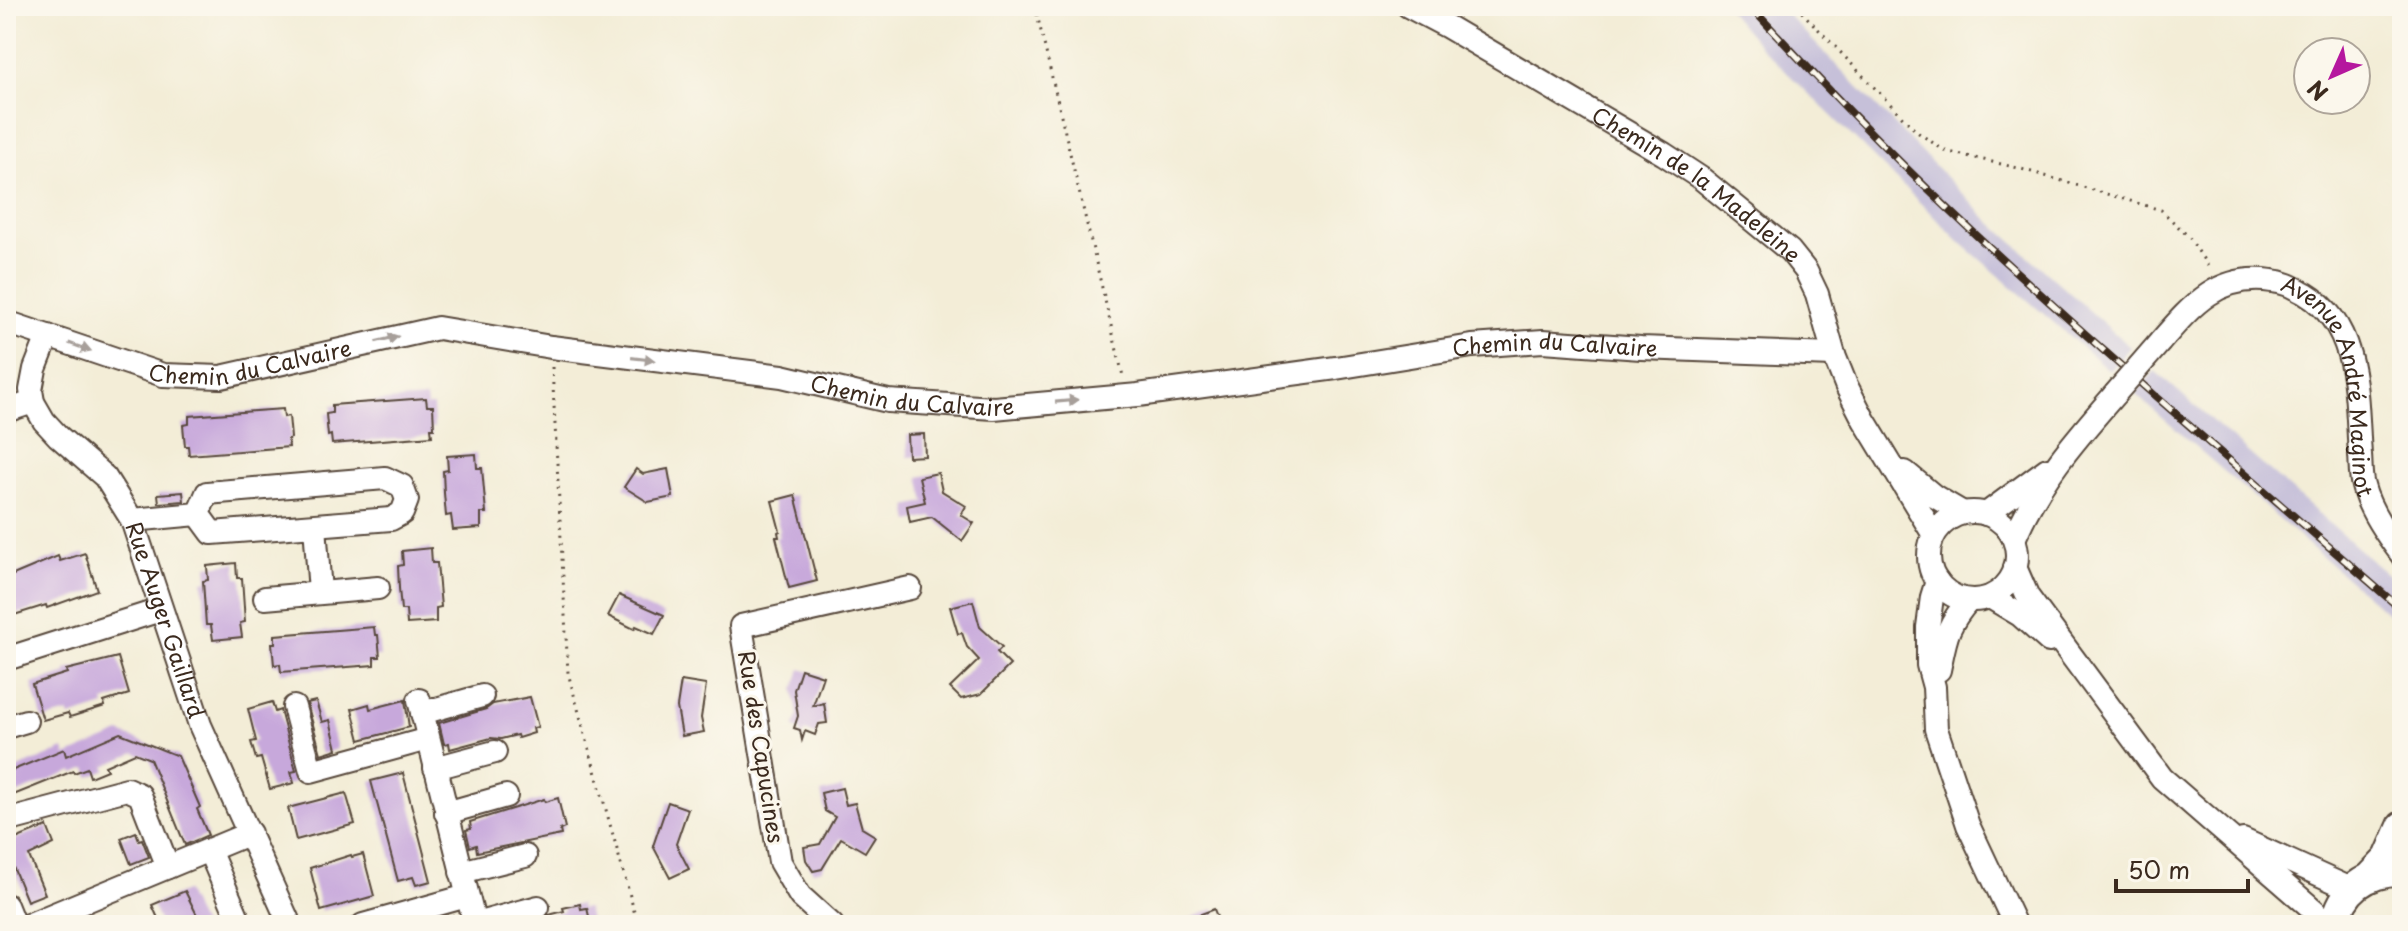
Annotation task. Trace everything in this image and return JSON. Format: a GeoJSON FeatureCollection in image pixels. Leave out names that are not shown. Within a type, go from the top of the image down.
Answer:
{"type":"FeatureCollection","features":[{"type":"Feature","properties":{"kind":"main road"},"geometry":{"type":"LineString","coordinates":[[2333,925],[2343,901],[2388,858],[2402,826]]}},
{"type":"Feature","properties":{"kind":"main road"},"geometry":{"type":"LineString","coordinates":[[2361,882],[2388,871],[2402,872]]}},
{"type":"Feature","properties":{"kind":"street","name":"Chemin de la Madeleine"},"geometry":{"type":"LineString","coordinates":[[1408,6],[1664,154],[1790,251],[1806,271],[1817,294],[1834,355],[1864,420],[1885,451]]}},
{"type":"Feature","properties":{"kind":"street","name":"Avenue André Maginot"},"geometry":{"type":"LineString","coordinates":[[2055,464],[2192,305],[2221,286],[2242,280],[2287,283],[2320,303],[2340,326],[2354,373],[2363,486],[2386,535],[2402,555]]}},
{"type":"Feature","properties":{"kind":"street","name":"Chemin du Calvaire"},"geometry":{"type":"LineString","coordinates":[[6,322],[163,375],[221,377],[438,328],[551,347],[782,376],[888,401],[994,408],[1128,396],[1472,346],[1543,341],[1834,355]]}},
{"type":"Feature","properties":{"kind":"street"},"geometry":{"type":"LineString","coordinates":[[6,411],[33,402],[31,390],[35,369],[48,336]]}},
{"type":"Feature","properties":{"kind":"street","name":"Rue Auger Gaillard"},"geometry":{"type":"LineString","coordinates":[[33,402],[58,436],[105,477],[132,520],[200,725],[290,925]]}},
{"type":"Feature","properties":{"kind":"street"},"geometry":{"type":"LineString","coordinates":[[1885,451],[1934,496],[1963,513],[1986,514],[1998,519],[2014,539],[2017,553],[2010,580],[2001,590],[1980,598],[1952,621],[1943,641],[1934,687]]}},
{"type":"Feature","properties":{"kind":"street"},"geometry":{"type":"LineString","coordinates":[[1885,451],[1934,535]]}},
{"type":"Feature","properties":{"kind":"street"},"geometry":{"type":"LineString","coordinates":[[1986,514],[2055,464]]}},
{"type":"Feature","properties":{"kind":"street"},"geometry":{"type":"LineString","coordinates":[[2014,539],[2024,514],[2055,464]]}},
{"type":"Feature","properties":{"kind":"street"},"geometry":{"type":"LineString","coordinates":[[385,478],[402,486],[407,500],[402,513],[391,519],[212,533],[198,514],[207,493],[385,478]]}},
{"type":"Feature","properties":{"kind":"street"},"geometry":{"type":"LineString","coordinates":[[1963,513],[1941,525],[1934,535],[1929,558],[1937,581],[1957,597],[1980,598],[2020,615],[2065,651],[2090,678],[2162,778],[2333,925]]}},
{"type":"Feature","properties":{"kind":"street"},"geometry":{"type":"LineString","coordinates":[[132,520],[198,514]]}},
{"type":"Feature","properties":{"kind":"street"},"geometry":{"type":"LineString","coordinates":[[315,526],[320,592]]}},
{"type":"Feature","properties":{"kind":"street"},"geometry":{"type":"LineString","coordinates":[[2015,567],[2028,597],[2056,633],[2065,651]]}},
{"type":"Feature","properties":{"kind":"street"},"geometry":{"type":"LineString","coordinates":[[1937,581],[1928,627],[1928,665],[1934,687],[1936,729],[1968,825],[2015,925]]}},
{"type":"Feature","properties":{"kind":"street"},"geometry":{"type":"LineString","coordinates":[[265,598],[378,588]]}},
{"type":"Feature","properties":{"kind":"street","name":"Rue des Capucines"},"geometry":{"type":"LineString","coordinates":[[832,925],[800,896],[780,862],[741,626],[910,588]]}},
{"type":"Feature","properties":{"kind":"street"},"geometry":{"type":"LineString","coordinates":[[6,659],[160,610]]}},
{"type":"Feature","properties":{"kind":"street"},"geometry":{"type":"LineString","coordinates":[[482,696],[420,707],[467,896],[475,924],[538,907]]}},
{"type":"Feature","properties":{"kind":"street"},"geometry":{"type":"LineString","coordinates":[[294,707],[311,771],[428,739]]}},
{"type":"Feature","properties":{"kind":"street"},"geometry":{"type":"LineString","coordinates":[[435,768],[495,752]]}},
{"type":"Feature","properties":{"kind":"street"},"geometry":{"type":"LineString","coordinates":[[6,821],[127,789],[140,795],[168,867]]}},
{"type":"Feature","properties":{"kind":"street"},"geometry":{"type":"LineString","coordinates":[[446,813],[506,796]]}},
{"type":"Feature","properties":{"kind":"street"},"geometry":{"type":"LineString","coordinates":[[2219,830],[2361,882]]}},
{"type":"Feature","properties":{"kind":"street"},"geometry":{"type":"LineString","coordinates":[[28,925],[250,833]]}},
{"type":"Feature","properties":{"kind":"street"},"geometry":{"type":"LineString","coordinates":[[209,850],[241,925]]}},
{"type":"Feature","properties":{"kind":"street"},"geometry":{"type":"LineString","coordinates":[[461,872],[525,856]]}},
{"type":"Feature","properties":{"kind":"street"},"geometry":{"type":"LineString","coordinates":[[363,925],[467,896]]}},
{"type":"Feature","properties":{"kind":"street"},"geometry":{"type":"LineString","coordinates":[[6,905],[14,925]]}},
{"type":"Feature","properties":{"kind":"path"},"geometry":{"type":"LineString","coordinates":[[1035,6],[1128,396]]}},
{"type":"Feature","properties":{"kind":"path"},"geometry":{"type":"LineString","coordinates":[[1796,6],[1917,132],[1945,151],[2018,168],[2161,210],[2189,237],[2221,286]]}},
{"type":"Feature","properties":{"kind":"path"},"geometry":{"type":"LineString","coordinates":[[551,347],[568,673],[638,925]]}},
{"type":"Feature","properties":{"kind":"shaded area"},"geometry":{"type":"Polygon","coordinates":[[[1725,6],[1779,6],[1984,216],[2130,347],[2110,371],[1961,243],[1759,45],[1725,6]]]}},
{"type":"Feature","properties":{"kind":"shaded area"},"geometry":{"type":"Polygon","coordinates":[[[2155,371],[2402,587],[2402,626],[2135,394],[2155,371]]]}},
{"type":"Feature","properties":{"kind":"building"},"geometry":{"type":"Polygon","coordinates":[[[426,398],[427,406],[433,406],[432,436],[332,444],[331,435],[328,436],[326,414],[332,413],[332,405],[426,398]]]}},
{"type":"Feature","properties":{"kind":"building"},"geometry":{"type":"Polygon","coordinates":[[[283,409],[284,417],[289,416],[289,447],[189,455],[188,446],[185,446],[183,425],[189,424],[189,416],[283,409]]]}},
{"type":"Feature","properties":{"kind":"building"},"geometry":{"type":"Polygon","coordinates":[[[924,434],[925,456],[908,457],[907,435],[924,434]]]}},
{"type":"Feature","properties":{"kind":"building"},"geometry":{"type":"Polygon","coordinates":[[[476,454],[477,468],[482,468],[486,513],[481,513],[481,528],[453,530],[451,515],[446,516],[444,493],[443,471],[448,470],[447,456],[476,454]]]}},
{"type":"Feature","properties":{"kind":"building"},"geometry":{"type":"Polygon","coordinates":[[[636,469],[643,474],[668,469],[673,497],[648,502],[624,487],[636,469]]]}},
{"type":"Feature","properties":{"kind":"building"},"geometry":{"type":"Polygon","coordinates":[[[938,473],[942,491],[966,506],[961,515],[974,523],[962,541],[932,517],[910,522],[907,506],[925,502],[919,477],[938,473]]]}},
{"type":"Feature","properties":{"kind":"building"},"geometry":{"type":"Polygon","coordinates":[[[183,492],[184,501],[159,503],[158,494],[183,492]]]}},
{"type":"Feature","properties":{"kind":"building"},"geometry":{"type":"Polygon","coordinates":[[[795,495],[817,581],[789,588],[776,537],[779,537],[780,531],[772,501],[795,495]]]}},
{"type":"Feature","properties":{"kind":"building"},"geometry":{"type":"Polygon","coordinates":[[[431,548],[432,563],[437,563],[441,607],[436,608],[436,622],[407,624],[406,610],[401,610],[399,588],[398,566],[403,565],[402,551],[431,548]]]}},
{"type":"Feature","properties":{"kind":"building"},"geometry":{"type":"Polygon","coordinates":[[[85,553],[97,590],[47,608],[46,605],[11,616],[6,600],[6,578],[58,556],[60,561],[85,553]]]}},
{"type":"Feature","properties":{"kind":"building"},"geometry":{"type":"Polygon","coordinates":[[[236,563],[237,578],[242,578],[245,622],[240,623],[242,637],[213,640],[211,625],[206,625],[203,581],[208,580],[207,566],[236,563]]]}},
{"type":"Feature","properties":{"kind":"building"},"geometry":{"type":"Polygon","coordinates":[[[619,595],[664,615],[654,634],[636,626],[634,629],[608,616],[619,595]]]}},
{"type":"Feature","properties":{"kind":"building"},"geometry":{"type":"Polygon","coordinates":[[[973,601],[980,627],[1002,647],[997,652],[1010,665],[981,694],[961,699],[950,688],[979,660],[967,647],[962,633],[958,634],[950,607],[973,601]]]}},
{"type":"Feature","properties":{"kind":"building"},"geometry":{"type":"Polygon","coordinates":[[[374,627],[380,657],[374,657],[374,665],[281,672],[280,664],[274,665],[272,643],[275,643],[275,635],[374,627]]]}},
{"type":"Feature","properties":{"kind":"building"},"geometry":{"type":"Polygon","coordinates":[[[118,657],[129,694],[104,702],[105,706],[70,717],[68,713],[43,720],[32,684],[67,673],[66,670],[118,657]]]}},
{"type":"Feature","properties":{"kind":"building"},"geometry":{"type":"Polygon","coordinates":[[[801,669],[823,676],[813,706],[824,703],[827,723],[819,724],[815,735],[805,731],[802,740],[800,730],[794,728],[798,716],[794,690],[801,669]]]}},
{"type":"Feature","properties":{"kind":"building"},"geometry":{"type":"Polygon","coordinates":[[[681,681],[706,685],[701,718],[704,732],[682,736],[677,707],[681,681]]]}},
{"type":"Feature","properties":{"kind":"building"},"geometry":{"type":"Polygon","coordinates":[[[530,697],[538,727],[533,728],[534,733],[518,738],[517,735],[491,738],[450,749],[449,743],[444,744],[439,723],[493,704],[530,697]]]}},
{"type":"Feature","properties":{"kind":"building"},"geometry":{"type":"Polygon","coordinates":[[[405,700],[409,727],[360,740],[352,709],[369,704],[370,709],[405,700]]]}},
{"type":"Feature","properties":{"kind":"building"},"geometry":{"type":"Polygon","coordinates":[[[316,701],[322,722],[330,720],[337,749],[321,754],[307,703],[316,701]]]}},
{"type":"Feature","properties":{"kind":"building"},"geometry":{"type":"Polygon","coordinates":[[[272,702],[275,712],[280,710],[296,771],[291,772],[294,783],[270,789],[261,758],[256,759],[251,742],[256,741],[248,709],[272,702]]]}},
{"type":"Feature","properties":{"kind":"building"},"geometry":{"type":"Polygon","coordinates":[[[120,733],[178,756],[200,807],[197,809],[208,835],[185,845],[150,759],[135,753],[105,766],[107,770],[90,777],[87,768],[73,771],[6,798],[6,773],[64,749],[66,756],[120,733]]]}},
{"type":"Feature","properties":{"kind":"building"},"geometry":{"type":"Polygon","coordinates":[[[403,773],[431,881],[416,885],[413,877],[398,881],[371,781],[403,773]]]}},
{"type":"Feature","properties":{"kind":"building"},"geometry":{"type":"Polygon","coordinates":[[[842,788],[846,805],[855,803],[862,828],[875,836],[865,852],[841,838],[822,869],[813,871],[806,860],[804,847],[820,844],[835,817],[825,811],[821,793],[842,788]]]}},
{"type":"Feature","properties":{"kind":"building"},"geometry":{"type":"Polygon","coordinates":[[[346,793],[355,824],[296,840],[288,808],[346,793]]]}},
{"type":"Feature","properties":{"kind":"building"},"geometry":{"type":"Polygon","coordinates":[[[558,798],[565,828],[560,830],[561,835],[477,852],[476,845],[470,847],[466,830],[471,829],[470,822],[544,799],[545,802],[558,798]]]}},
{"type":"Feature","properties":{"kind":"building"},"geometry":{"type":"Polygon","coordinates":[[[668,802],[688,809],[676,844],[689,869],[670,878],[653,846],[668,802]]]}},
{"type":"Feature","properties":{"kind":"building"},"geometry":{"type":"Polygon","coordinates":[[[47,826],[54,844],[29,856],[45,894],[27,901],[11,862],[6,864],[6,843],[47,826]]]}},
{"type":"Feature","properties":{"kind":"building"},"geometry":{"type":"Polygon","coordinates":[[[136,832],[149,857],[131,864],[121,838],[136,832]]]}},
{"type":"Feature","properties":{"kind":"building"},"geometry":{"type":"Polygon","coordinates":[[[363,854],[374,896],[321,911],[310,868],[363,854]]]}},
{"type":"Feature","properties":{"kind":"building"},"geometry":{"type":"Polygon","coordinates":[[[185,891],[202,925],[161,925],[152,905],[185,891]]]}},
{"type":"Feature","properties":{"kind":"building"},"geometry":{"type":"Polygon","coordinates":[[[580,904],[581,909],[587,908],[591,925],[531,925],[564,911],[563,908],[580,904]]]}},
{"type":"Feature","properties":{"kind":"building"},"geometry":{"type":"Polygon","coordinates":[[[1214,909],[1220,925],[1175,924],[1214,909]]]}},
{"type":"Feature","properties":{"kind":"railway"},"geometry":{"type":"LineString","coordinates":[[1750,6],[1860,122],[1975,234],[2133,377],[2402,610]]}}]}
